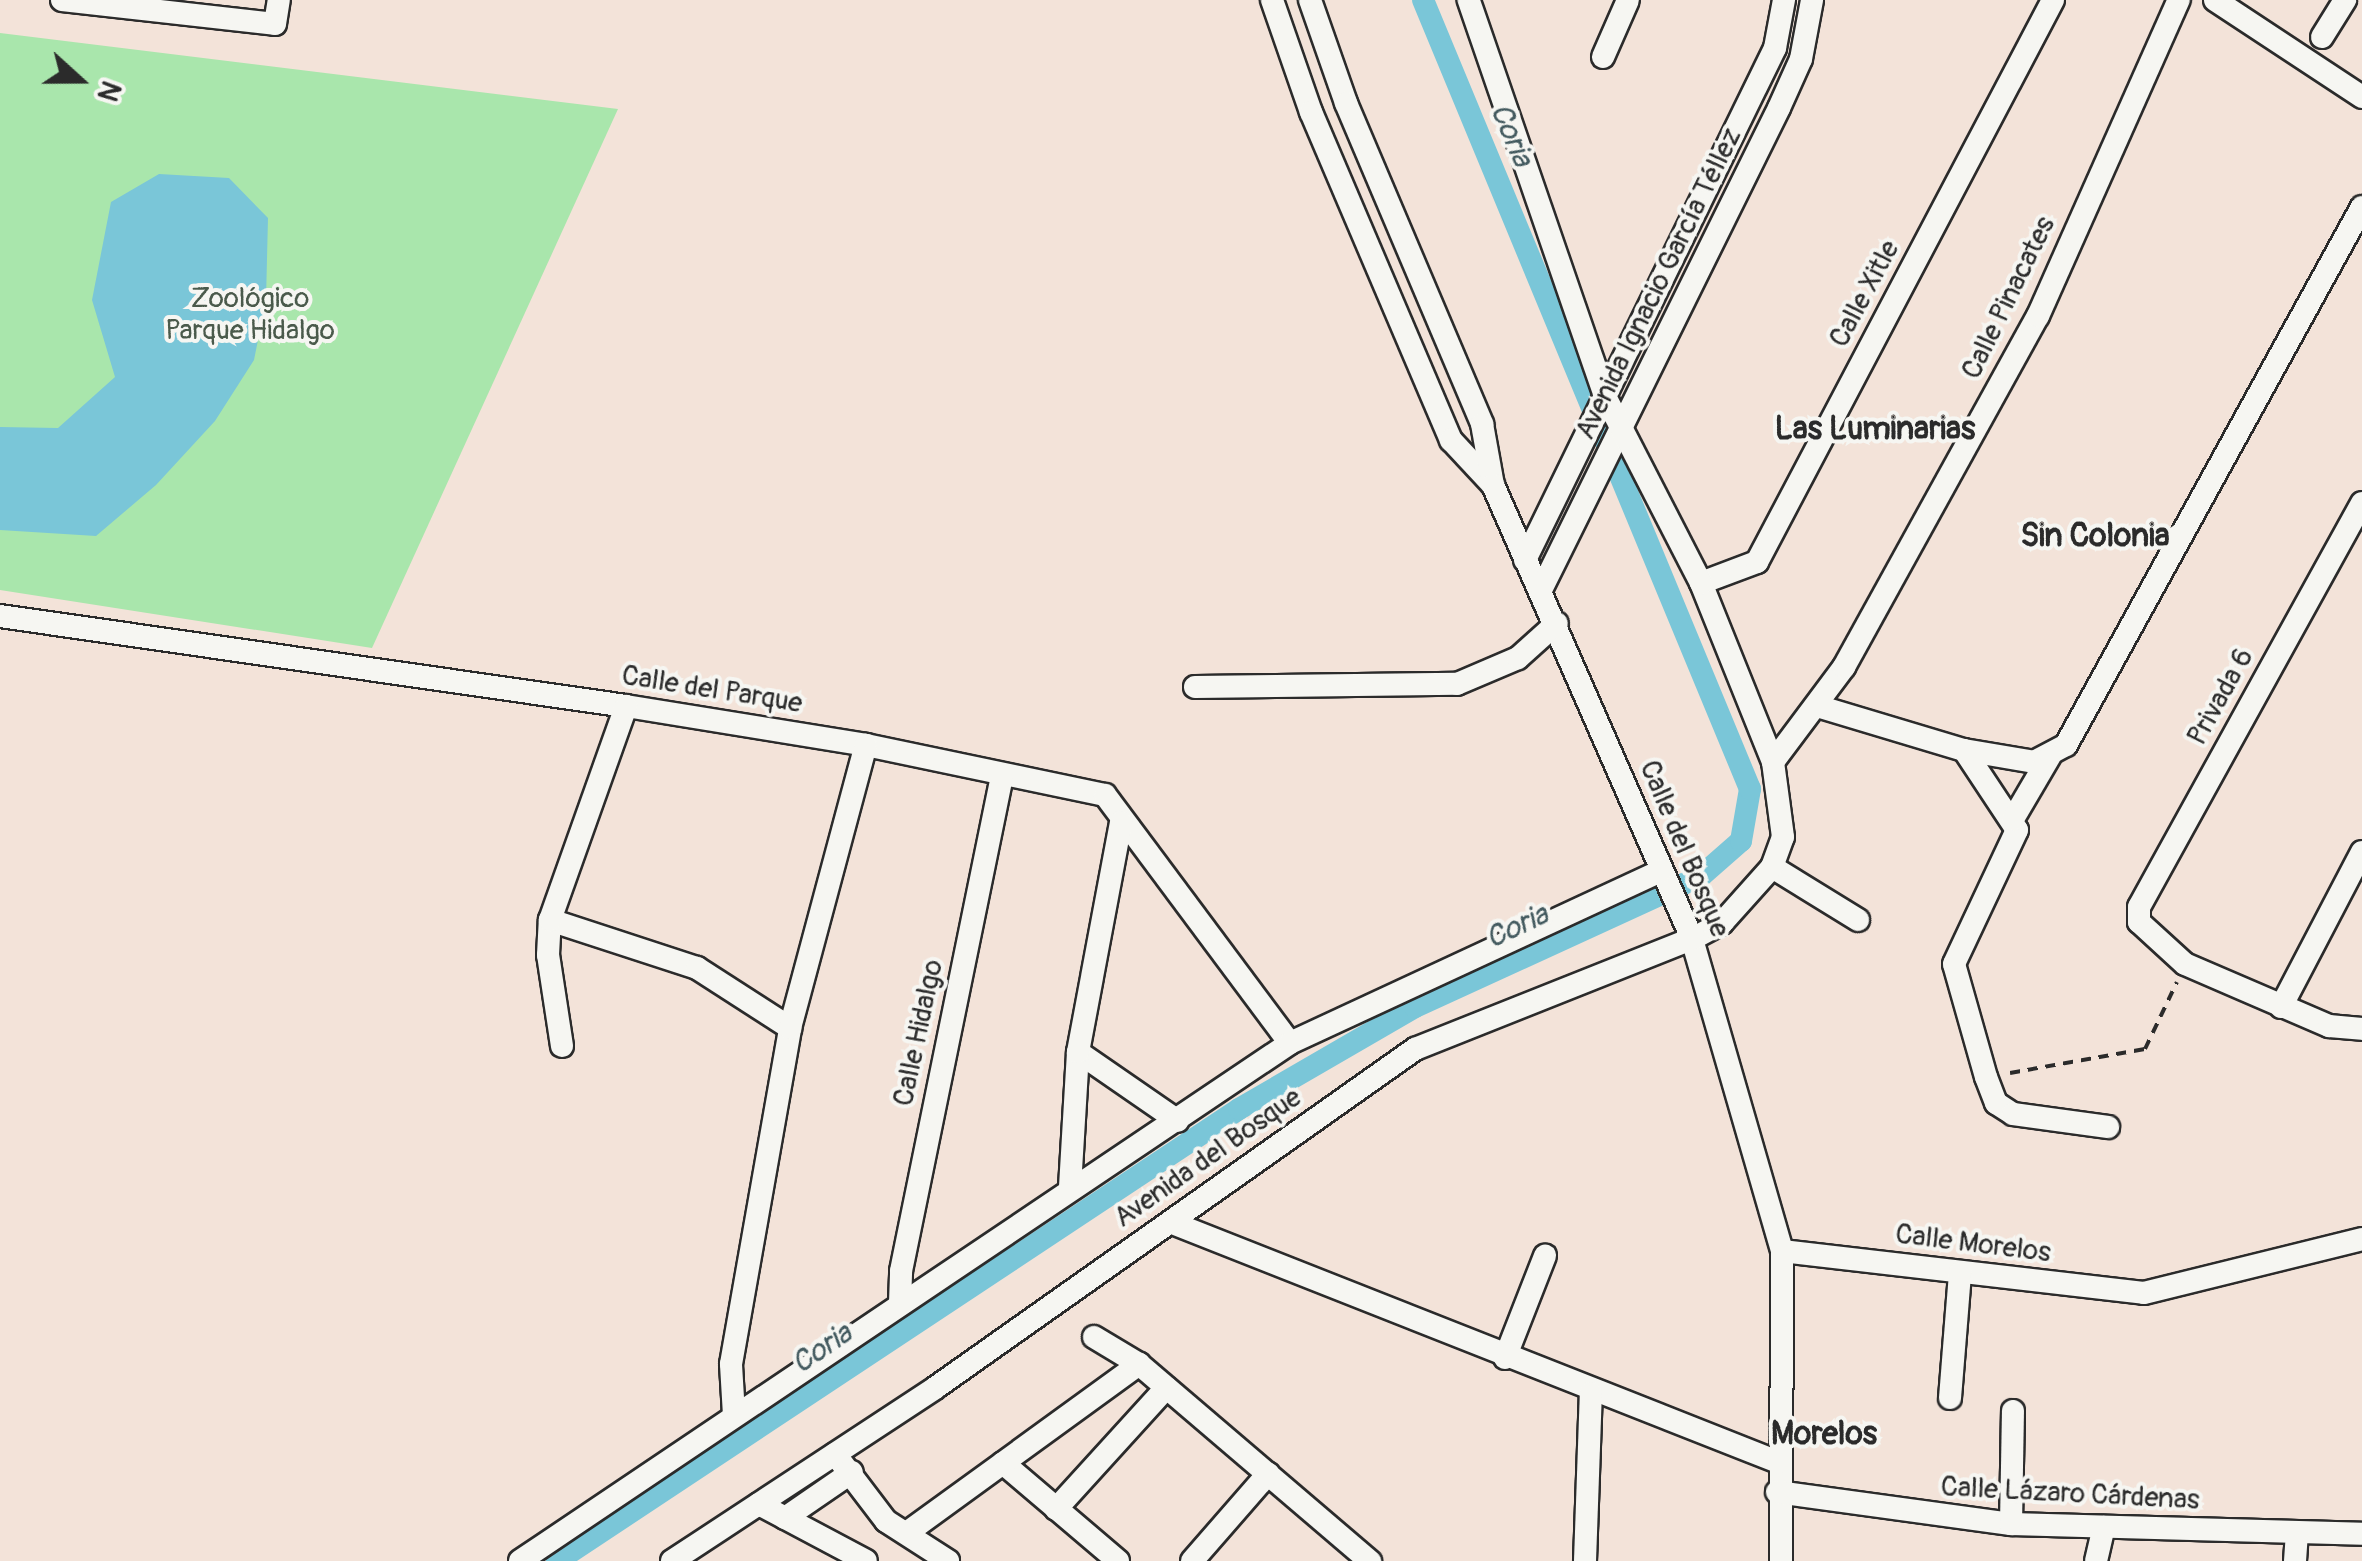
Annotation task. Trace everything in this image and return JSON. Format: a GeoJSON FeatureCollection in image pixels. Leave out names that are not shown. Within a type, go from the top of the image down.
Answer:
{"type":"FeatureCollection","features":[{"type":"Feature","properties":{"kind":"street"},"geometry":{"type":"LineString","coordinates":[[62,0],[275,24],[280,0]]}},
{"type":"Feature","properties":{"kind":"street","name":"Calle del Bosque"},"geometry":{"type":"LineString","coordinates":[[1272,0],[1311,112],[1451,440],[1493,484]]}},
{"type":"Feature","properties":{"kind":"street","name":"Calle del Bosque"},"geometry":{"type":"LineString","coordinates":[[1310,0],[1346,103],[1482,424],[1493,484],[1525,560],[1542,588],[1692,939],[1782,1251]]}},
{"type":"Feature","properties":{"kind":"street"},"geometry":{"type":"LineString","coordinates":[[1469,0],[1601,406],[1616,442],[1701,583],[1773,762]]}},
{"type":"Feature","properties":{"kind":"street"},"geometry":{"type":"LineString","coordinates":[[1603,58],[1628,0]]}},
{"type":"Feature","properties":{"kind":"street","name":"Avenida Ignacio García Téllez"},"geometry":{"type":"LineString","coordinates":[[1525,560],[1776,48],[1784,0]]}},
{"type":"Feature","properties":{"kind":"street","name":"Avenida Ignacio García Téllez"},"geometry":{"type":"LineString","coordinates":[[1542,588],[1801,59],[1812,0]]}},
{"type":"Feature","properties":{"kind":"street","name":"Calle Xitle"},"geometry":{"type":"LineString","coordinates":[[1701,583],[1757,562],[2053,0]]}},
{"type":"Feature","properties":{"kind":"street","name":"Calle Pinacates"},"geometry":{"type":"LineString","coordinates":[[1773,762],[1817,706],[2038,316],[2179,0]]}},
{"type":"Feature","properties":{"kind":"street"},"geometry":{"type":"LineString","coordinates":[[2215,0],[2250,9],[2362,97]]}},
{"type":"Feature","properties":{"kind":"street"},"geometry":{"type":"LineString","coordinates":[[2322,37],[2346,0]]}},
{"type":"Feature","properties":{"kind":"street"},"geometry":{"type":"LineString","coordinates":[[1817,706],[1964,750],[2034,762],[2066,745],[2362,206]]}},
{"type":"Feature","properties":{"kind":"street","name":"Privada 6"},"geometry":{"type":"LineString","coordinates":[[2185,964],[2139,922],[2139,908],[2362,502]]}},
{"type":"Feature","properties":{"kind":"street","name":"Calle del Parque"},"geometry":{"type":"LineString","coordinates":[[0,616],[626,706],[866,746],[1106,795],[1121,822],[1290,1043]]}},
{"type":"Feature","properties":{"kind":"street"},"geometry":{"type":"LineString","coordinates":[[1196,687],[1457,684],[1518,658],[1556,623]]}},
{"type":"Feature","properties":{"kind":"street"},"geometry":{"type":"LineString","coordinates":[[562,1046],[548,956],[550,920],[626,706]]}},
{"type":"Feature","properties":{"kind":"street"},"geometry":{"type":"LineString","coordinates":[[734,1415],[731,1364],[790,1028],[866,746]]}},
{"type":"Feature","properties":{"kind":"street"},"geometry":{"type":"LineString","coordinates":[[1964,750],[2012,819],[2015,842],[1954,964],[1986,1077],[1996,1103],[2013,1114],[2108,1127]]}},
{"type":"Feature","properties":{"kind":"street"},"geometry":{"type":"LineString","coordinates":[[2012,819],[2050,756]]}},
{"type":"Feature","properties":{"kind":"street","name":"Avenida del Bosque"},"geometry":{"type":"LineString","coordinates":[[672,1561],[835,1454],[1415,1049],[1692,939],[1722,923],[1772,867],[1782,838],[1773,762]]}},
{"type":"Feature","properties":{"kind":"street","name":"Calle Hidalgo"},"geometry":{"type":"LineString","coordinates":[[900,1303],[900,1271],[1002,776]]}},
{"type":"Feature","properties":{"kind":"street"},"geometry":{"type":"LineString","coordinates":[[1070,1187],[1078,1052],[1121,822]]}},
{"type":"Feature","properties":{"kind":"street"},"geometry":{"type":"LineString","coordinates":[[2282,1007],[2362,852]]}},
{"type":"Feature","properties":{"kind":"street"},"geometry":{"type":"LineString","coordinates":[[1772,867],[1858,920]]}},
{"type":"Feature","properties":{"kind":"street"},"geometry":{"type":"LineString","coordinates":[[520,1561],[1070,1187],[1178,1121],[1290,1043],[1664,878]]}},
{"type":"Feature","properties":{"kind":"street"},"geometry":{"type":"LineString","coordinates":[[550,920],[697,968],[790,1028]]}},
{"type":"Feature","properties":{"kind":"street"},"geometry":{"type":"LineString","coordinates":[[2185,964],[2343,1030],[2362,1030]]}},
{"type":"Feature","properties":{"kind":"street"},"geometry":{"type":"LineString","coordinates":[[1078,1052],[1178,1121]]}},
{"type":"Feature","properties":{"kind":"street"},"geometry":{"type":"LineString","coordinates":[[1170,1222],[1591,1394],[1778,1462]]}},
{"type":"Feature","properties":{"kind":"street","name":"Calle Morelos"},"geometry":{"type":"LineString","coordinates":[[1782,1251],[2144,1293],[2362,1239]]}},
{"type":"Feature","properties":{"kind":"street"},"geometry":{"type":"LineString","coordinates":[[1781,1561],[1778,1462],[1782,1251]]}},
{"type":"Feature","properties":{"kind":"street"},"geometry":{"type":"LineString","coordinates":[[1505,1358],[1545,1256]]}},
{"type":"Feature","properties":{"kind":"street"},"geometry":{"type":"LineString","coordinates":[[1950,1398],[1960,1272]]}},
{"type":"Feature","properties":{"kind":"street"},"geometry":{"type":"LineString","coordinates":[[1094,1338],[1139,1364],[1368,1560]]}},
{"type":"Feature","properties":{"kind":"street"},"geometry":{"type":"LineString","coordinates":[[908,1532],[1139,1364]]}},
{"type":"Feature","properties":{"kind":"street"},"geometry":{"type":"LineString","coordinates":[[1056,1508],[1166,1388]]}},
{"type":"Feature","properties":{"kind":"street"},"geometry":{"type":"LineString","coordinates":[[1585,1561],[1591,1394]]}},
{"type":"Feature","properties":{"kind":"street"},"geometry":{"type":"LineString","coordinates":[[2011,1524],[2013,1410]]}},
{"type":"Feature","properties":{"kind":"street"},"geometry":{"type":"LineString","coordinates":[[835,1454],[886,1521],[948,1561]]}},
{"type":"Feature","properties":{"kind":"street"},"geometry":{"type":"LineString","coordinates":[[1003,1463],[1118,1561]]}},
{"type":"Feature","properties":{"kind":"street"},"geometry":{"type":"LineString","coordinates":[[785,1518],[852,1472]]}},
{"type":"Feature","properties":{"kind":"street"},"geometry":{"type":"LineString","coordinates":[[1192,1561],[1268,1474]]}},
{"type":"Feature","properties":{"kind":"street","name":"Calle Lázaro Cárdenas"},"geometry":{"type":"LineString","coordinates":[[1778,1492],[2011,1524],[2362,1534]]}},
{"type":"Feature","properties":{"kind":"street"},"geometry":{"type":"LineString","coordinates":[[759,1504],[866,1561]]}},
{"type":"Feature","properties":{"kind":"street"},"geometry":{"type":"LineString","coordinates":[[2096,1561],[2104,1528]]}},
{"type":"Feature","properties":{"kind":"street"},"geometry":{"type":"LineString","coordinates":[[2294,1561],[2297,1534]]}},
{"type":"Feature","properties":{"kind":"path"},"geometry":{"type":"LineString","coordinates":[[1986,1077],[2145,1049],[2185,964]]}},
{"type":"Feature","properties":{"kind":"green space","name":"Zoológico Parque Hidalgo"},"geometry":{"type":"Polygon","coordinates":[[[0,33],[618,109],[372,648],[0,590],[0,33]]]}},
{"type":"Feature","properties":{"kind":"water"},"geometry":{"type":"Polygon","coordinates":[[[159,174],[229,178],[268,218],[266,300],[254,360],[215,421],[156,485],[96,536],[0,530],[0,427],[58,428],[115,377],[92,300],[111,202],[159,174]]]}},
{"type":"Feature","properties":{"kind":"waterway","name":"Coria"},"geometry":{"type":"LineString","coordinates":[[557,1561],[1239,1109],[1415,1007],[1701,876],[1741,841],[1750,789],[1423,0]]}},
{"type":"Feature","properties":{"kind":"district","name":"Las Luminarias"},"geometry":{"type":"Point","coordinates":[1875,429]}},
{"type":"Feature","properties":{"kind":"district","name":"Sin Colonia"},"geometry":{"type":"Point","coordinates":[2095,536]}},
{"type":"Feature","properties":{"kind":"district","name":"Morelos"},"geometry":{"type":"Point","coordinates":[1824,1434]}}]}
